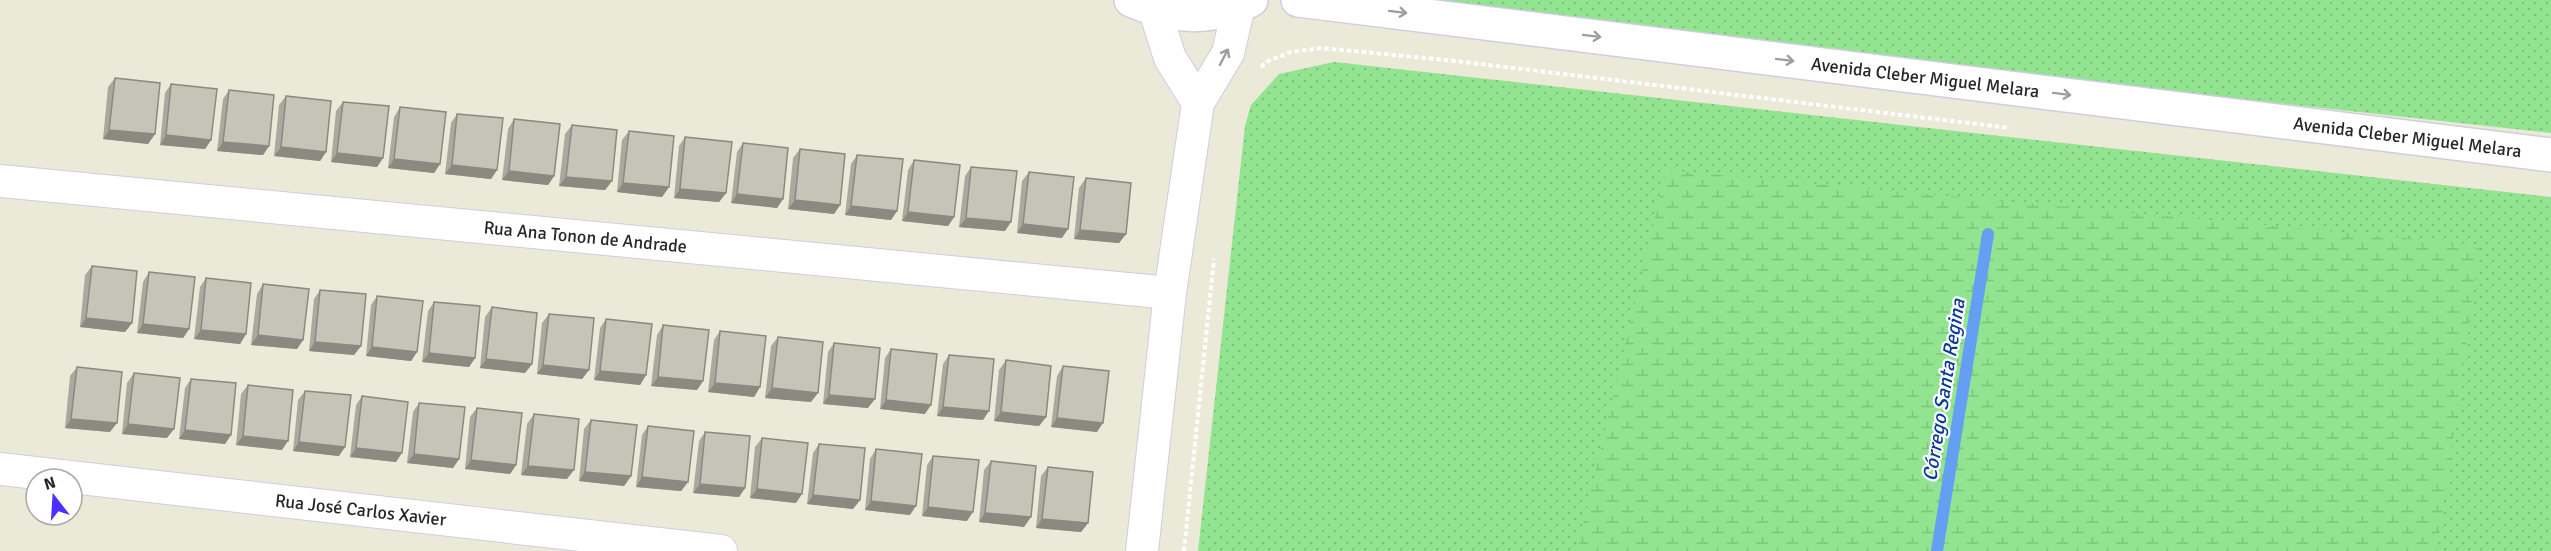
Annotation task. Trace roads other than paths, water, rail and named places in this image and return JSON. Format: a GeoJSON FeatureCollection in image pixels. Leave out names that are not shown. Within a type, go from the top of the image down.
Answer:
{"type":"FeatureCollection","features":[{"type":"Feature","properties":{"kind":"street","name":"Avenida Cleber Miguel Melara"},"geometry":{"type":"LineString","coordinates":[[1298,0],[2551,155]]}},
{"type":"Feature","properties":{"kind":"street"},"geometry":{"type":"LineString","coordinates":[[1143,6],[1183,15],[1212,14],[1245,3]]}},
{"type":"Feature","properties":{"kind":"street"},"geometry":{"type":"LineString","coordinates":[[1142,551],[1170,293],[1198,103],[1228,53],[1245,3]]}},
{"type":"Feature","properties":{"kind":"street"},"geometry":{"type":"LineString","coordinates":[[1143,6],[1170,58],[1198,103]]}},
{"type":"Feature","properties":{"kind":"street","name":"Rua Ana Tonon de Andrade"},"geometry":{"type":"LineString","coordinates":[[0,182],[1170,293]]}},
{"type":"Feature","properties":{"kind":"street","name":"Rua José Carlos Xavier"},"geometry":{"type":"LineString","coordinates":[[0,469],[721,551]]}},
{"type":"Feature","properties":{"kind":"waterway","name":"Córrego Santa Regina"},"geometry":{"type":"LineString","coordinates":[[1937,551],[1988,234]]}}]}
